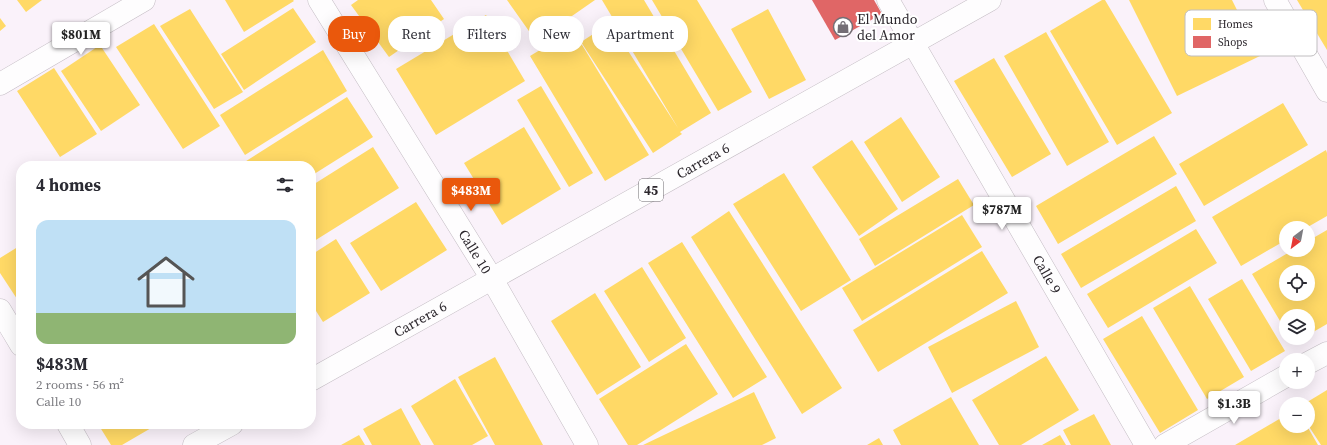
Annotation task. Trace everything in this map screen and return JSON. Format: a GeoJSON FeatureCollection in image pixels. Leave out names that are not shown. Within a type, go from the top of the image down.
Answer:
{"type":"FeatureCollection","features":[{"type":"Feature","properties":{"kind":"street"},"geometry":{"type":"LineString","coordinates":[[0,84],[144,0]]}},
{"type":"Feature","properties":{"kind":"street","name":"Calle 10"},"geometry":{"type":"LineString","coordinates":[[319,0],[492,279],[587,445]]}},
{"type":"Feature","properties":{"kind":"street","name":"Calle 9"},"geometry":{"type":"LineString","coordinates":[[888,0],[1146,445]]}},
{"type":"Feature","properties":{"kind":"street","name":"Carrera 6"},"geometry":{"type":"LineString","coordinates":[[316,377],[990,0]]}},
{"type":"Feature","properties":{"kind":"street"},"geometry":{"type":"LineString","coordinates":[[1275,0],[1281,10]]}},
{"type":"Feature","properties":{"kind":"street"},"geometry":{"type":"LineString","coordinates":[[1307,56],[1327,91]]}},
{"type":"Feature","properties":{"kind":"street"},"geometry":{"type":"LineString","coordinates":[[0,310],[16,337]]}},
{"type":"Feature","properties":{"kind":"street"},"geometry":{"type":"LineString","coordinates":[[1315,360],[1327,353]]}},
{"type":"Feature","properties":{"kind":"street"},"geometry":{"type":"LineString","coordinates":[[1165,445],[1279,380]]}},
{"type":"Feature","properties":{"kind":"street"},"geometry":{"type":"LineString","coordinates":[[71,429],[80,445]]}},
{"type":"Feature","properties":{"kind":"street"},"geometry":{"type":"LineString","coordinates":[[194,445],[223,429]]}},
{"type":"Feature","properties":{"kind":"building: Homes"},"geometry":{"type":"Polygon","coordinates":[[[17,0],[42,0],[26,12],[17,0]]]}},
{"type":"Feature","properties":{"kind":"building: Homes"},"geometry":{"type":"Polygon","coordinates":[[[225,0],[293,0],[294,1],[244,32],[225,0]]]}},
{"type":"Feature","properties":{"kind":"building: Homes"},"geometry":{"type":"Polygon","coordinates":[[[358,0],[431,0],[442,16],[388,16],[388,52],[396,52],[389,57],[380,45],[380,16],[359,16],[351,5],[358,0]]]}},
{"type":"Feature","properties":{"kind":"building: Homes"},"geometry":{"type":"Polygon","coordinates":[[[507,0],[595,0],[572,16],[529,16],[529,31],[521,20],[521,16],[518,16],[507,0]]]}},
{"type":"Feature","properties":{"kind":"building: Homes"},"geometry":{"type":"Polygon","coordinates":[[[602,0],[644,0],[653,16],[612,16],[602,0]]]}},
{"type":"Feature","properties":{"kind":"building: Homes"},"geometry":{"type":"Polygon","coordinates":[[[652,0],[697,0],[752,92],[718,111],[683,52],[688,52],[688,16],[662,16],[652,0]]]}},
{"type":"Feature","properties":{"kind":"building: Homes"},"geometry":{"type":"Polygon","coordinates":[[[1102,0],[1105,0],[1172,113],[1117,145],[1050,31],[1102,0]]]}},
{"type":"Feature","properties":{"kind":"building: Homes"},"geometry":{"type":"Polygon","coordinates":[[[1129,0],[1232,0],[1237,10],[1185,10],[1185,56],[1260,56],[1177,96],[1129,0]]]}},
{"type":"Feature","properties":{"kind":"building: Homes"},"geometry":{"type":"Polygon","coordinates":[[[1297,0],[1327,0],[1327,50],[1317,33],[1317,10],[1303,10],[1297,0]]]}},
{"type":"Feature","properties":{"kind":"building: Homes"},"geometry":{"type":"Polygon","coordinates":[[[293,8],[316,42],[244,90],[221,54],[293,8]]]}},
{"type":"Feature","properties":{"kind":"building: Homes"},"geometry":{"type":"Polygon","coordinates":[[[190,9],[243,92],[214,109],[160,26],[190,9]]]}},
{"type":"Feature","properties":{"kind":"building: Homes"},"geometry":{"type":"Polygon","coordinates":[[[768,9],[806,80],[769,99],[731,29],[768,9]]]}},
{"type":"Feature","properties":{"kind":"building: Homes"},"geometry":{"type":"Polygon","coordinates":[[[0,18],[6,26],[0,31],[0,18]]]}},
{"type":"Feature","properties":{"kind":"building: Homes"},"geometry":{"type":"Polygon","coordinates":[[[154,24],[220,126],[183,149],[116,47],[154,24]]]}},
{"type":"Feature","properties":{"kind":"building: Homes"},"geometry":{"type":"Polygon","coordinates":[[[1046,32],[1109,142],[1067,166],[1004,56],[1046,32]]]}},
{"type":"Feature","properties":{"kind":"building: Homes"},"geometry":{"type":"Polygon","coordinates":[[[453,35],[453,52],[508,52],[525,81],[436,135],[396,69],[424,52],[445,52],[445,40],[453,35]]]}},
{"type":"Feature","properties":{"kind":"building: Homes"},"geometry":{"type":"Polygon","coordinates":[[[592,35],[592,52],[629,52],[678,128],[633,52],[675,52],[711,113],[680,132],[682,134],[653,153],[584,47],[584,40],[592,35]]]}},
{"type":"Feature","properties":{"kind":"building: Homes"},"geometry":{"type":"Polygon","coordinates":[[[100,45],[140,105],[101,131],[61,71],[100,45]]]}},
{"type":"Feature","properties":{"kind":"building: Homes"},"geometry":{"type":"Polygon","coordinates":[[[584,48],[649,155],[605,181],[530,56],[537,52],[584,52],[584,48]]]}},
{"type":"Feature","properties":{"kind":"building: Homes"},"geometry":{"type":"Polygon","coordinates":[[[323,50],[347,91],[245,155],[220,115],[323,50]]]}},
{"type":"Feature","properties":{"kind":"building: Homes"},"geometry":{"type":"Polygon","coordinates":[[[994,58],[1051,154],[1012,177],[954,81],[994,58]]]}},
{"type":"Feature","properties":{"kind":"building: Homes"},"geometry":{"type":"Polygon","coordinates":[[[54,68],[97,134],[60,157],[17,91],[54,68]]]}},
{"type":"Feature","properties":{"kind":"building: Homes"},"geometry":{"type":"Polygon","coordinates":[[[541,86],[593,173],[569,187],[517,100],[541,86]]]}},
{"type":"Feature","properties":{"kind":"building: Homes"},"geometry":{"type":"Polygon","coordinates":[[[347,97],[373,137],[316,173],[316,161],[246,161],[347,97]]]}},
{"type":"Feature","properties":{"kind":"building: Homes"},"geometry":{"type":"Polygon","coordinates":[[[1283,103],[1308,145],[1204,206],[1179,164],[1283,103]]]}},
{"type":"Feature","properties":{"kind":"building: Homes"},"geometry":{"type":"Polygon","coordinates":[[[901,117],[940,177],[902,202],[864,142],[901,117]]]}},
{"type":"Feature","properties":{"kind":"building: Homes"},"geometry":{"type":"Polygon","coordinates":[[[524,127],[561,189],[502,225],[464,163],[524,127]]]}},
{"type":"Feature","properties":{"kind":"building: Homes"},"geometry":{"type":"Polygon","coordinates":[[[1154,136],[1177,174],[1058,244],[1036,206],[1154,136]]]}},
{"type":"Feature","properties":{"kind":"building: Homes"},"geometry":{"type":"Polygon","coordinates":[[[852,140],[898,209],[859,236],[812,167],[852,140]]]}},
{"type":"Feature","properties":{"kind":"building: Homes"},"geometry":{"type":"Polygon","coordinates":[[[373,147],[399,188],[316,240],[316,183],[373,147]]]}},
{"type":"Feature","properties":{"kind":"building: Homes"},"geometry":{"type":"Polygon","coordinates":[[[1326,150],[1327,216],[1315,223],[1315,221],[1279,221],[1279,244],[1241,266],[1212,217],[1326,150]]]}},
{"type":"Feature","properties":{"kind":"building: Homes"},"geometry":{"type":"Polygon","coordinates":[[[784,173],[851,280],[801,311],[733,204],[784,173]]]}},
{"type":"Feature","properties":{"kind":"building: Homes"},"geometry":{"type":"Polygon","coordinates":[[[958,179],[974,205],[875,266],[859,239],[958,179]]]}},
{"type":"Feature","properties":{"kind":"building: Homes"},"geometry":{"type":"Polygon","coordinates":[[[1176,186],[1196,221],[1081,288],[1061,254],[1176,186]]]}},
{"type":"Feature","properties":{"kind":"building: Homes"},"geometry":{"type":"Polygon","coordinates":[[[416,202],[447,250],[381,291],[350,243],[416,202]]]}},
{"type":"Feature","properties":{"kind":"building: Homes"},"geometry":{"type":"Polygon","coordinates":[[[729,211],[842,388],[802,414],[691,237],[729,211]]]}},
{"type":"Feature","properties":{"kind":"building: Homes"},"geometry":{"type":"Polygon","coordinates":[[[962,215],[982,247],[862,321],[842,288],[962,215]]]}},
{"type":"Feature","properties":{"kind":"building: Homes"},"geometry":{"type":"Polygon","coordinates":[[[1196,229],[1217,263],[1108,328],[1087,294],[1196,229]]]}},
{"type":"Feature","properties":{"kind":"building: Homes"},"geometry":{"type":"Polygon","coordinates":[[[1327,230],[1327,324],[1315,331],[1315,309],[1279,309],[1279,319],[1252,274],[1281,257],[1315,257],[1315,237],[1327,230]]]}},
{"type":"Feature","properties":{"kind":"building: Homes"},"geometry":{"type":"Polygon","coordinates":[[[336,239],[370,293],[323,322],[316,311],[316,252],[336,239]]]}},
{"type":"Feature","properties":{"kind":"building: Homes"},"geometry":{"type":"Polygon","coordinates":[[[682,242],[767,377],[733,398],[648,263],[682,242]]]}},
{"type":"Feature","properties":{"kind":"building: Homes"},"geometry":{"type":"Polygon","coordinates":[[[16,248],[16,297],[0,273],[0,258],[16,248]]]}},
{"type":"Feature","properties":{"kind":"building: Homes"},"geometry":{"type":"Polygon","coordinates":[[[982,251],[1008,293],[878,372],[853,330],[982,251]]]}},
{"type":"Feature","properties":{"kind":"building: Homes"},"geometry":{"type":"Polygon","coordinates":[[[642,267],[686,338],[649,362],[604,291],[642,267]]]}},
{"type":"Feature","properties":{"kind":"building: Homes"},"geometry":{"type":"Polygon","coordinates":[[[1242,279],[1279,341],[1279,345],[1281,345],[1285,351],[1279,353],[1279,355],[1251,371],[1208,299],[1242,279]]]}},
{"type":"Feature","properties":{"kind":"building: Homes"},"geometry":{"type":"Polygon","coordinates":[[[1190,286],[1244,377],[1207,399],[1153,308],[1190,286]]]}},
{"type":"Feature","properties":{"kind":"building: Homes"},"geometry":{"type":"Polygon","coordinates":[[[595,293],[641,367],[597,395],[551,321],[595,293]]]}},
{"type":"Feature","properties":{"kind":"building: Homes"},"geometry":{"type":"Polygon","coordinates":[[[1016,301],[1039,347],[952,393],[928,347],[1016,301]]]}},
{"type":"Feature","properties":{"kind":"building: Homes"},"geometry":{"type":"Polygon","coordinates":[[[1142,316],[1198,410],[1160,433],[1103,339],[1142,316]]]}},
{"type":"Feature","properties":{"kind":"building: Homes"},"geometry":{"type":"Polygon","coordinates":[[[686,344],[718,394],[637,445],[628,445],[599,399],[686,344]]]}},
{"type":"Feature","properties":{"kind":"building: Homes"},"geometry":{"type":"Polygon","coordinates":[[[1046,356],[1079,410],[1021,445],[999,445],[972,400],[1046,356]]]}},
{"type":"Feature","properties":{"kind":"building: Homes"},"geometry":{"type":"Polygon","coordinates":[[[495,357],[543,445],[495,445],[458,377],[495,357]]]}},
{"type":"Feature","properties":{"kind":"building: Homes"},"geometry":{"type":"Polygon","coordinates":[[[455,379],[488,436],[472,445],[434,445],[411,406],[455,379]]]}},
{"type":"Feature","properties":{"kind":"building: Homes"},"geometry":{"type":"Polygon","coordinates":[[[1327,390],[1327,445],[1321,445],[1313,433],[1315,433],[1315,397],[1327,390]]]}},
{"type":"Feature","properties":{"kind":"building: Homes"},"geometry":{"type":"Polygon","coordinates":[[[754,392],[776,438],[762,445],[643,445],[754,392]]]}},
{"type":"Feature","properties":{"kind":"building: Homes"},"geometry":{"type":"Polygon","coordinates":[[[951,397],[979,445],[901,445],[893,430],[951,397]]]}},
{"type":"Feature","properties":{"kind":"building: Homes"},"geometry":{"type":"Polygon","coordinates":[[[401,408],[421,445],[372,445],[363,429],[401,408]]]}},
{"type":"Feature","properties":{"kind":"building: Homes"},"geometry":{"type":"Polygon","coordinates":[[[1094,414],[1111,445],[1071,445],[1063,430],[1094,414]]]}},
{"type":"Feature","properties":{"kind":"building: Homes"},"geometry":{"type":"Polygon","coordinates":[[[1279,419],[1279,433],[1311,433],[1318,445],[1235,445],[1279,419]]]}},
{"type":"Feature","properties":{"kind":"building: Homes"},"geometry":{"type":"Polygon","coordinates":[[[101,429],[149,429],[122,445],[111,445],[101,429]]]}},
{"type":"Feature","properties":{"kind":"building: Homes"},"geometry":{"type":"Polygon","coordinates":[[[359,435],[365,445],[341,445],[359,435]]]}},
{"type":"Feature","properties":{"kind":"building: Homes"},"geometry":{"type":"Polygon","coordinates":[[[1060,435],[1066,445],[1042,445],[1060,435]]]}},
{"type":"Feature","properties":{"kind":"building: Homes"},"geometry":{"type":"Polygon","coordinates":[[[879,438],[883,445],[867,445],[879,438]]]}},
{"type":"Feature","properties":{"kind":"building: Shops","name":"El Mundo del Amor"},"geometry":{"type":"Polygon","coordinates":[[[812,0],[874,0],[882,14],[835,40],[812,0]]]}},
{"type":"Feature","properties":{"kind":"place","name":"El Mundo del Amor"},"geometry":{"type":"Point","coordinates":[843,27]}}]}
